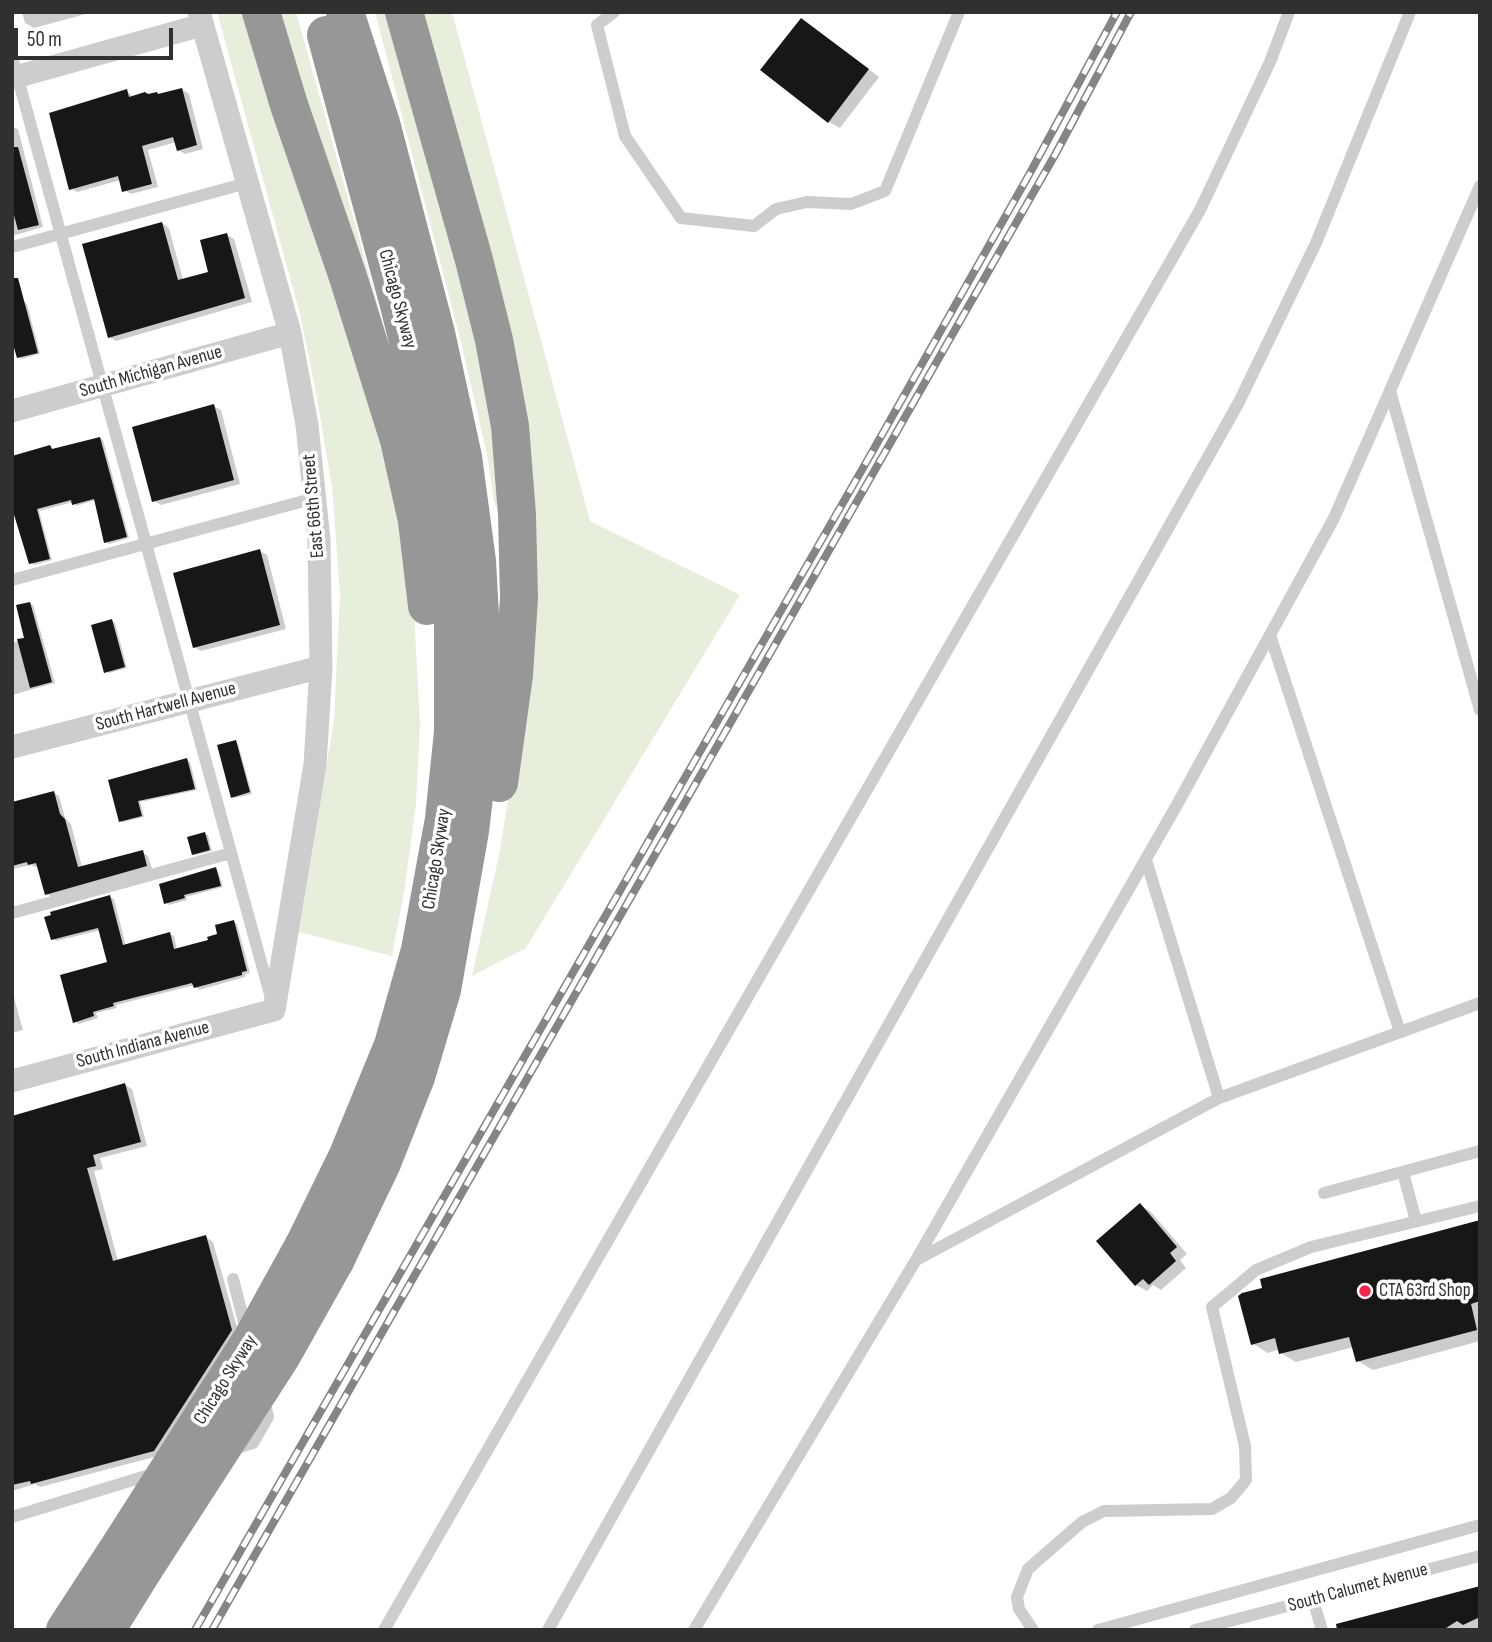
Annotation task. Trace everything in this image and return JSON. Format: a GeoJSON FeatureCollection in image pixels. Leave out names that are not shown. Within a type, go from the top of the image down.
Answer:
{"type":"FeatureCollection","features":[{"type":"Feature","properties":{"kind":"highway"},"geometry":{"type":"LineString","coordinates":[[261,12],[289,106],[400,440],[417,521],[429,625],[431,716],[422,845],[428,919]]}},
{"type":"Feature","properties":{"kind":"highway","name":"Chicago Skyway"},"geometry":{"type":"LineString","coordinates":[[319,12],[396,291],[424,406],[447,540],[453,624],[453,732],[428,919],[393,1045],[348,1155],[320,1253]]}},
{"type":"Feature","properties":{"kind":"highway","name":"Chicago Skyway"},"geometry":{"type":"LineString","coordinates":[[106,1630],[130,1560],[253,1339],[320,1253],[382,1163],[416,1077],[442,990],[460,896],[478,754],[482,652],[478,561],[463,457],[436,333],[381,123],[345,12]]}},
{"type":"Feature","properties":{"kind":"highway","name":"Chicago Skyway"},"geometry":{"type":"LineString","coordinates":[[360,12],[381,123]]}},
{"type":"Feature","properties":{"kind":"highway"},"geometry":{"type":"LineString","coordinates":[[404,12],[494,340],[510,426],[517,515],[519,598],[514,675],[486,869],[477,903],[442,990]]}},
{"type":"Feature","properties":{"kind":"highway","name":"Chicago Skyway"},"geometry":{"type":"LineString","coordinates":[[65,1630],[130,1560]]}},
{"type":"Feature","properties":{"kind":"street"},"geometry":{"type":"LineString","coordinates":[[14,71],[201,18]]}},
{"type":"Feature","properties":{"kind":"street","name":"East 66th Street"},"geometry":{"type":"LineString","coordinates":[[201,18],[290,333],[307,425],[319,540],[321,667],[315,765],[274,1010]]}},
{"type":"Feature","properties":{"kind":"street","name":"South Michigan Avenue"},"geometry":{"type":"LineString","coordinates":[[12,411],[290,333]]}},
{"type":"Feature","properties":{"kind":"street","name":"South Hartwell Avenue"},"geometry":{"type":"LineString","coordinates":[[12,747],[321,667]]}},
{"type":"Feature","properties":{"kind":"street","name":"South Indiana Avenue"},"geometry":{"type":"LineString","coordinates":[[12,1081],[274,1010]]}},
{"type":"Feature","properties":{"kind":"lane"},"geometry":{"type":"LineString","coordinates":[[614,12],[597,25],[625,136],[681,218],[754,226],[776,209],[807,202],[850,204],[885,191],[959,12]]}},
{"type":"Feature","properties":{"kind":"lane"},"geometry":{"type":"LineString","coordinates":[[384,1630],[1200,210],[1270,62],[1289,12]]}},
{"type":"Feature","properties":{"kind":"lane"},"geometry":{"type":"LineString","coordinates":[[548,1630],[1239,402],[1316,243],[1410,12]]}},
{"type":"Feature","properties":{"kind":"lane"},"geometry":{"type":"LineString","coordinates":[[14,71],[274,1010]]}},
{"type":"Feature","properties":{"kind":"lane"},"geometry":{"type":"LineString","coordinates":[[12,247],[247,183]]}},
{"type":"Feature","properties":{"kind":"lane"},"geometry":{"type":"LineString","coordinates":[[694,1630],[916,1260],[1146,860],[1334,518],[1480,186]]}},
{"type":"Feature","properties":{"kind":"lane"},"geometry":{"type":"LineString","coordinates":[[1390,391],[1480,710]]}},
{"type":"Feature","properties":{"kind":"lane"},"geometry":{"type":"LineString","coordinates":[[12,580],[315,498]]}},
{"type":"Feature","properties":{"kind":"lane"},"geometry":{"type":"LineString","coordinates":[[1270,635],[1400,1032]]}},
{"type":"Feature","properties":{"kind":"lane"},"geometry":{"type":"LineString","coordinates":[[12,913],[231,853]]}},
{"type":"Feature","properties":{"kind":"lane"},"geometry":{"type":"LineString","coordinates":[[1146,860],[1219,1098]]}},
{"type":"Feature","properties":{"kind":"lane"},"geometry":{"type":"LineString","coordinates":[[916,1260],[1219,1098],[1480,1003]]}},
{"type":"Feature","properties":{"kind":"lane"},"geometry":{"type":"LineString","coordinates":[[1324,1193],[1480,1151]]}},
{"type":"Feature","properties":{"kind":"lane"},"geometry":{"type":"LineString","coordinates":[[1403,1172],[1416,1221]]}},
{"type":"Feature","properties":{"kind":"lane"},"geometry":{"type":"LineString","coordinates":[[1033,1630],[1019,1609],[1017,1597],[1028,1569],[1082,1521],[1104,1511],[1212,1509],[1231,1498],[1246,1480],[1245,1446],[1212,1307],[1256,1270],[1311,1247],[1480,1206]]}},
{"type":"Feature","properties":{"kind":"lane"},"geometry":{"type":"LineString","coordinates":[[199,1459],[253,1443],[268,1417],[233,1279]]}},
{"type":"Feature","properties":{"kind":"lane"},"geometry":{"type":"LineString","coordinates":[[12,1517],[186,1464]]}},
{"type":"Feature","properties":{"kind":"lane"},"geometry":{"type":"LineString","coordinates":[[1098,1630],[1480,1525]]}},
{"type":"Feature","properties":{"kind":"lane","name":"South Calumet Avenue"},"geometry":{"type":"LineString","coordinates":[[1195,1630],[1480,1556]]}},
{"type":"Feature","properties":{"kind":"lane"},"geometry":{"type":"LineString","coordinates":[[1314,1600],[1322,1630]]}},
{"type":"Feature","properties":{"kind":"green space"},"geometry":{"type":"Polygon","coordinates":[[[217,12],[248,12],[386,446],[414,612],[420,724],[416,803],[405,887],[392,956],[299,932],[334,720],[340,595],[332,487],[300,314],[217,12]]]}},
{"type":"Feature","properties":{"kind":"green space"},"geometry":{"type":"Polygon","coordinates":[[[277,12],[296,12],[390,349],[277,12]]]}},
{"type":"Feature","properties":{"kind":"green space"},"geometry":{"type":"Polygon","coordinates":[[[375,12],[387,12],[486,372],[502,505],[495,506],[487,454],[460,338],[375,12]]]}},
{"type":"Feature","properties":{"kind":"green space"},"geometry":{"type":"Polygon","coordinates":[[[419,12],[452,12],[590,521],[740,595],[526,948],[472,976],[499,855],[520,726],[533,596],[419,12]]]}},
{"type":"Feature","properties":{"kind":"building"},"geometry":{"type":"Polygon","coordinates":[[[801,18],[869,69],[828,123],[760,70],[801,18]]]}},
{"type":"Feature","properties":{"kind":"building"},"geometry":{"type":"Polygon","coordinates":[[[182,88],[197,145],[177,151],[173,137],[142,146],[152,184],[122,192],[118,176],[69,190],[49,113],[127,89],[129,97],[145,92],[158,94],[182,88]]]}},
{"type":"Feature","properties":{"kind":"building"},"geometry":{"type":"Polygon","coordinates":[[[12,147],[18,147],[39,225],[18,230],[12,208],[12,147]]]}},
{"type":"Feature","properties":{"kind":"building"},"geometry":{"type":"Polygon","coordinates":[[[162,222],[178,280],[208,272],[200,240],[227,233],[245,298],[108,338],[82,244],[162,222]]]}},
{"type":"Feature","properties":{"kind":"building"},"geometry":{"type":"Polygon","coordinates":[[[12,278],[18,278],[38,353],[17,358],[12,341],[12,278]]]}},
{"type":"Feature","properties":{"kind":"building"},"geometry":{"type":"Polygon","coordinates":[[[214,404],[234,480],[152,502],[132,427],[214,404]]]}},
{"type":"Feature","properties":{"kind":"building"},"geometry":{"type":"Polygon","coordinates":[[[100,437],[127,537],[104,543],[94,499],[72,505],[71,500],[37,509],[50,559],[29,564],[12,508],[12,456],[50,445],[52,449],[100,437]]]}},
{"type":"Feature","properties":{"kind":"building"},"geometry":{"type":"Polygon","coordinates":[[[260,549],[280,625],[193,648],[173,573],[260,549]]]}},
{"type":"Feature","properties":{"kind":"building"},"geometry":{"type":"Polygon","coordinates":[[[30,602],[52,682],[30,688],[17,639],[24,638],[16,605],[30,602]]]}},
{"type":"Feature","properties":{"kind":"building"},"geometry":{"type":"Polygon","coordinates":[[[112,619],[125,667],[104,673],[91,625],[112,619]]]}},
{"type":"Feature","properties":{"kind":"building"},"geometry":{"type":"Polygon","coordinates":[[[236,740],[250,792],[231,798],[217,745],[236,740]]]}},
{"type":"Feature","properties":{"kind":"building"},"geometry":{"type":"Polygon","coordinates":[[[187,758],[195,789],[138,801],[142,816],[119,822],[108,780],[187,758]]]}},
{"type":"Feature","properties":{"kind":"building"},"geometry":{"type":"Polygon","coordinates":[[[54,791],[78,867],[143,850],[147,866],[45,895],[36,863],[28,865],[27,862],[12,866],[12,802],[54,791]]]}},
{"type":"Feature","properties":{"kind":"building"},"geometry":{"type":"Polygon","coordinates":[[[205,832],[210,850],[192,855],[187,837],[205,832]]]}},
{"type":"Feature","properties":{"kind":"building"},"geometry":{"type":"Polygon","coordinates":[[[216,867],[221,886],[184,895],[185,898],[164,904],[159,884],[216,867]]]}},
{"type":"Feature","properties":{"kind":"building"},"geometry":{"type":"Polygon","coordinates":[[[110,895],[123,945],[170,932],[174,949],[208,940],[207,937],[217,934],[215,925],[234,920],[247,971],[242,972],[242,975],[194,988],[192,983],[113,1003],[114,1006],[93,1012],[94,1016],[73,1023],[60,975],[107,962],[98,928],[51,940],[44,917],[51,915],[50,912],[110,895]]]}},
{"type":"Feature","properties":{"kind":"building"},"geometry":{"type":"Polygon","coordinates":[[[125,1083],[141,1142],[93,1155],[96,1166],[87,1168],[113,1261],[206,1235],[232,1330],[154,1451],[31,1484],[30,1481],[12,1485],[12,1116],[125,1083]]]}},
{"type":"Feature","properties":{"kind":"building"},"geometry":{"type":"Polygon","coordinates":[[[1140,1203],[1177,1247],[1170,1253],[1176,1261],[1149,1285],[1143,1279],[1135,1286],[1096,1241],[1140,1203]]]}},
{"type":"Feature","properties":{"kind":"building","name":"CTA 63rd Shop"},"geometry":{"type":"Polygon","coordinates":[[[1480,1220],[1480,1301],[1471,1304],[1477,1330],[1356,1362],[1349,1337],[1279,1354],[1275,1338],[1251,1345],[1238,1296],[1262,1288],[1260,1279],[1480,1220]]]}},
{"type":"Feature","properties":{"kind":"building"},"geometry":{"type":"Polygon","coordinates":[[[1480,1586],[1480,1617],[1463,1625],[1457,1621],[1443,1630],[1337,1630],[1336,1624],[1480,1586]]]}},
{"type":"Feature","properties":{"kind":"railway"},"geometry":{"type":"LineString","coordinates":[[195,1630],[871,454],[1030,173],[1117,12]]}},
{"type":"Feature","properties":{"kind":"railway"},"geometry":{"type":"LineString","coordinates":[[212,1630],[1056,153],[1131,12]]}},
{"type":"Feature","properties":{"kind":"place","name":"CTA 63rd Shop"},"geometry":{"type":"Point","coordinates":[1365,1291]}}]}
